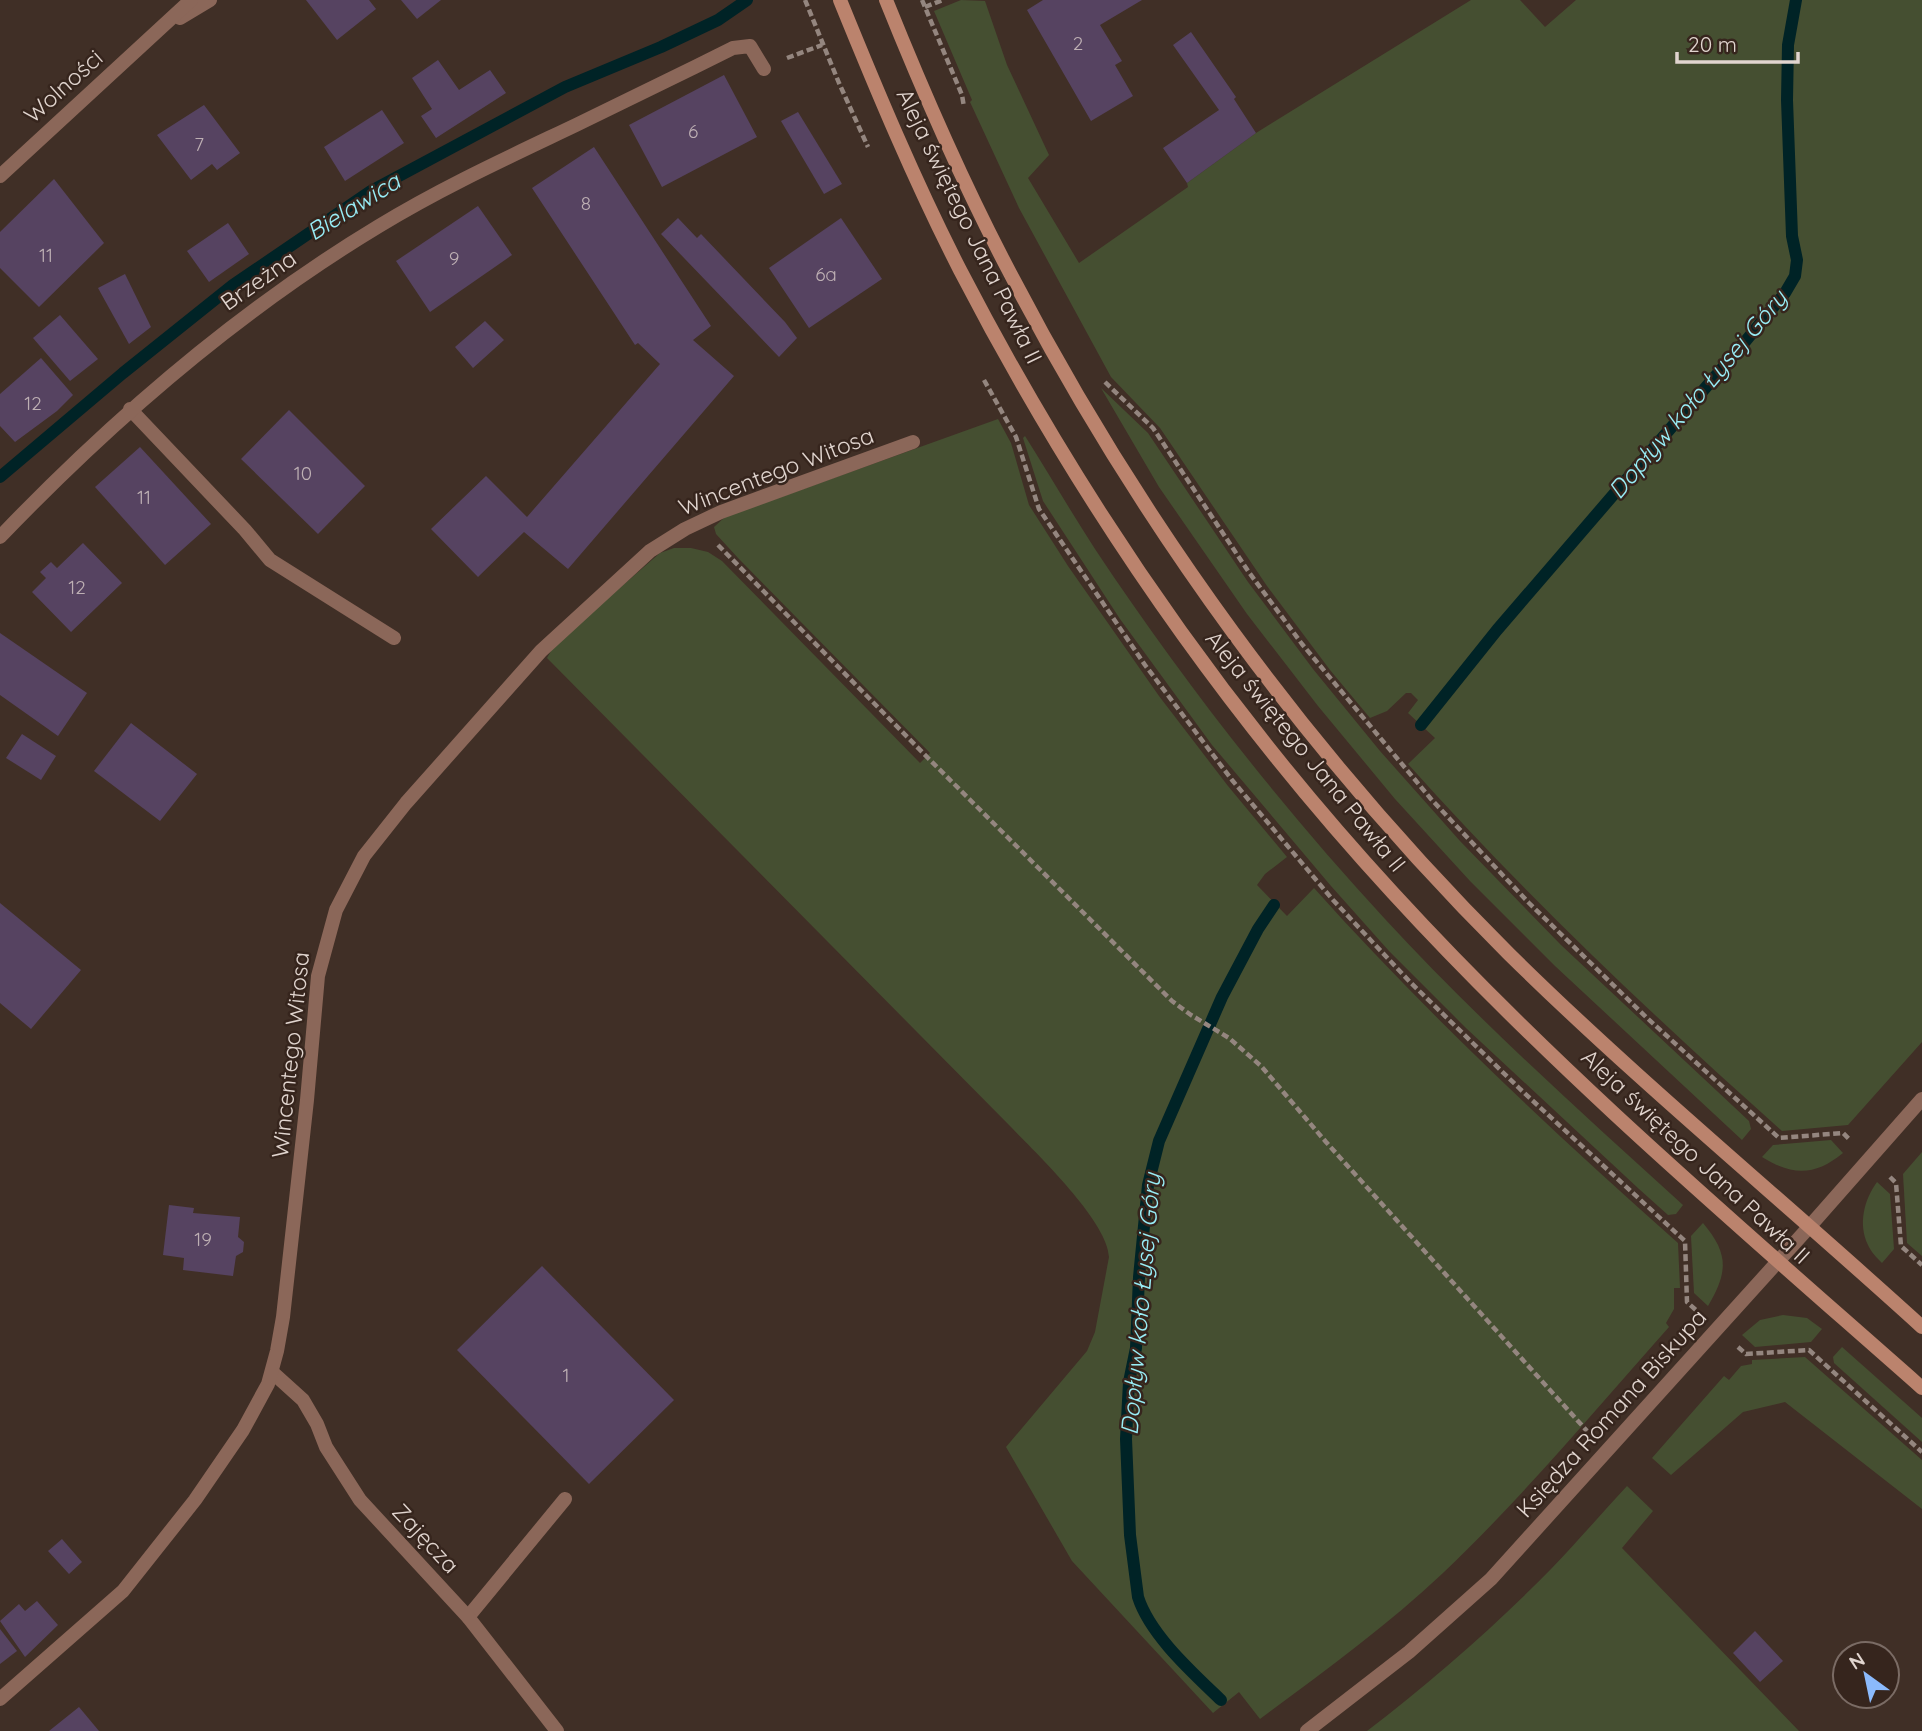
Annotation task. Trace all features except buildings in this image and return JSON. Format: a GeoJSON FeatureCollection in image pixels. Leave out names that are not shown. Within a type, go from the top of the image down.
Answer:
{"type":"FeatureCollection","features":[{"type":"Feature","properties":{"kind":"main road","name":"Aleja świętego Jana Pawła II"},"geometry":{"type":"LineString","coordinates":[[840,0],[926,199],[960,269],[1024,387],[1117,540],[1218,684],[1329,820],[1436,939],[1597,1097],[1777,1262],[1922,1388]]}},
{"type":"Feature","properties":{"kind":"main road","name":"Aleja świętego Jana Pawła II"},"geometry":{"type":"LineString","coordinates":[[886,0],[951,151],[1010,275],[1074,390],[1140,498],[1216,609],[1302,723],[1390,827],[1455,898],[1575,1017],[1922,1326]]}},
{"type":"Feature","properties":{"kind":"street","name":"Wolności"},"geometry":{"type":"LineString","coordinates":[[0,176],[191,0]]}},
{"type":"Feature","properties":{"kind":"street","name":"Wolności"},"geometry":{"type":"LineString","coordinates":[[158,32],[210,0]]}},
{"type":"Feature","properties":{"kind":"street","name":"Brzeżna"},"geometry":{"type":"LineString","coordinates":[[0,537],[130,409],[219,336],[337,252],[379,226],[478,170],[733,48],[750,46],[764,69]]}},
{"type":"Feature","properties":{"kind":"street"},"geometry":{"type":"LineString","coordinates":[[130,409],[270,560],[394,638]]}},
{"type":"Feature","properties":{"kind":"street","name":"Wincentego Witosa"},"geometry":{"type":"LineString","coordinates":[[0,1699],[103,1610],[134,1579],[195,1500],[243,1430],[272,1371],[283,1317],[311,1065],[316,988],[332,920],[357,866],[406,803],[498,697],[550,642],[650,551],[697,524],[759,497],[913,442]]}},
{"type":"Feature","properties":{"kind":"street","name":"Księdza Romana Biskupa"},"geometry":{"type":"LineString","coordinates":[[1307,1731],[1401,1658],[1475,1594],[1524,1545],[1922,1098]]}},
{"type":"Feature","properties":{"kind":"street","name":"Zajęcza"},"geometry":{"type":"LineString","coordinates":[[272,1371],[303,1400],[326,1447],[360,1500],[468,1617],[557,1731]]}},
{"type":"Feature","properties":{"kind":"street"},"geometry":{"type":"LineString","coordinates":[[468,1617],[565,1499]]}},
{"type":"Feature","properties":{"kind":"path"},"geometry":{"type":"LineString","coordinates":[[922,0],[962,95],[964,109]]}},
{"type":"Feature","properties":{"kind":"path"},"geometry":{"type":"LineString","coordinates":[[925,8],[943,0]]}},
{"type":"Feature","properties":{"kind":"path"},"geometry":{"type":"LineString","coordinates":[[787,58],[822,44]]}},
{"type":"Feature","properties":{"kind":"path"},"geometry":{"type":"LineString","coordinates":[[1101,377],[1153,428],[1248,571],[1353,708],[1431,799],[1529,903],[1646,1017],[1779,1138],[1843,1133],[1853,1143]]}},
{"type":"Feature","properties":{"kind":"path"},"geometry":{"type":"LineString","coordinates":[[697,524],[1089,920],[1172,1000],[1222,1033],[1261,1066],[1326,1142],[1606,1452]]}},
{"type":"Feature","properties":{"kind":"path"},"geometry":{"type":"LineString","coordinates":[[1884,1171],[1896,1182],[1901,1246],[1922,1265]]}},
{"type":"Feature","properties":{"kind":"path"},"geometry":{"type":"LineString","coordinates":[[1733,1343],[1746,1354],[1809,1350],[1922,1451]]}},
{"type":"Feature","properties":{"kind":"green space"},"geometry":{"type":"Polygon","coordinates":[[[961,0],[985,1],[1007,65],[1049,155],[1028,178],[1079,263],[1188,187],[1187,183],[1256,133],[1471,0],[1520,0],[1545,27],[1576,0],[1922,0],[1922,1042],[1848,1125],[1782,1131],[1590,953],[1497,860],[1408,764],[1435,738],[1408,713],[1418,700],[1411,693],[1406,693],[1387,711],[1370,718],[1330,670],[1267,586],[1160,428],[1111,377],[1019,208],[970,102],[972,100],[934,11],[961,0]]]}},
{"type":"Feature","properties":{"kind":"green space"},"geometry":{"type":"Polygon","coordinates":[[[1101,388],[1148,433],[1248,582],[1313,669],[1380,751],[1460,841],[1561,945],[1749,1121],[1751,1129],[1742,1140],[1555,966],[1470,881],[1395,799],[1247,614],[1159,487],[1101,388]]]}},
{"type":"Feature","properties":{"kind":"green space"},"geometry":{"type":"Polygon","coordinates":[[[998,419],[1011,443],[1029,505],[1068,566],[1159,696],[1287,857],[1265,874],[1257,885],[1287,916],[1314,888],[1401,981],[1491,1070],[1583,1158],[1678,1243],[1680,1288],[1674,1288],[1674,1309],[1666,1323],[1669,1327],[1531,1483],[1443,1573],[1377,1631],[1260,1719],[1239,1692],[1213,1713],[1072,1561],[1006,1447],[1087,1351],[1095,1332],[1109,1257],[1105,1242],[1084,1206],[1035,1152],[547,658],[555,644],[660,553],[674,548],[708,552],[722,561],[920,763],[930,753],[738,558],[716,534],[714,527],[725,517],[998,419]]]}},
{"type":"Feature","properties":{"kind":"green space"},"geometry":{"type":"Polygon","coordinates":[[[1025,436],[1095,549],[1162,646],[1233,740],[1307,831],[1385,919],[1457,994],[1531,1066],[1683,1205],[1676,1214],[1668,1215],[1639,1189],[1467,1029],[1389,951],[1212,745],[1120,619],[1043,501],[1023,438],[1025,436]]]}},
{"type":"Feature","properties":{"kind":"green space"},"geometry":{"type":"Polygon","coordinates":[[[1831,1140],[1843,1153],[1833,1161],[1813,1169],[1804,1171],[1784,1168],[1762,1157],[1773,1145],[1831,1140]]]}},
{"type":"Feature","properties":{"kind":"green space"},"geometry":{"type":"Polygon","coordinates":[[[1922,1152],[1922,1256],[1907,1243],[1903,1174],[1922,1152]]]}},
{"type":"Feature","properties":{"kind":"green space"},"geometry":{"type":"Polygon","coordinates":[[[1877,1182],[1890,1194],[1894,1249],[1882,1263],[1869,1248],[1863,1229],[1866,1204],[1877,1182]]]}},
{"type":"Feature","properties":{"kind":"green space"},"geometry":{"type":"Polygon","coordinates":[[[1703,1223],[1718,1244],[1723,1263],[1719,1283],[1708,1306],[1694,1293],[1691,1236],[1703,1223]]]}},
{"type":"Feature","properties":{"kind":"green space"},"geometry":{"type":"Polygon","coordinates":[[[1783,1315],[1807,1318],[1822,1329],[1811,1342],[1755,1347],[1742,1335],[1760,1320],[1783,1315]]]}},
{"type":"Feature","properties":{"kind":"green space"},"geometry":{"type":"Polygon","coordinates":[[[1842,1347],[1922,1418],[1922,1442],[1834,1363],[1833,1357],[1842,1347]]]}},
{"type":"Feature","properties":{"kind":"green space"},"geometry":{"type":"Polygon","coordinates":[[[1805,1357],[1922,1460],[1922,1509],[1785,1402],[1743,1412],[1671,1475],[1652,1458],[1724,1376],[1729,1380],[1741,1366],[1752,1364],[1752,1360],[1805,1357]]]}},
{"type":"Feature","properties":{"kind":"green space"},"geometry":{"type":"Polygon","coordinates":[[[1627,1486],[1653,1511],[1622,1548],[1799,1731],[1367,1731],[1485,1633],[1551,1569],[1627,1486]]]}},
{"type":"Feature","properties":{"kind":"waterway","name":"Bielawica"},"geometry":{"type":"LineString","coordinates":[[0,477],[233,285],[371,191],[565,87],[718,20],[747,0]]}},
{"type":"Feature","properties":{"kind":"waterway","name":"Dopływ koło Łysej Góry"},"geometry":{"type":"LineString","coordinates":[[1421,725],[1497,630],[1744,343],[1785,293],[1795,276],[1797,260],[1792,236],[1787,100],[1788,45],[1796,0]]}},
{"type":"Feature","properties":{"kind":"waterway","name":"Dopływ koło Łysej Góry"},"geometry":{"type":"LineString","coordinates":[[1221,1700],[1162,1639],[1138,1597],[1130,1535],[1126,1439],[1129,1382],[1136,1348],[1139,1277],[1148,1185],[1159,1141],[1222,997],[1258,929],[1274,905]]}}]}
